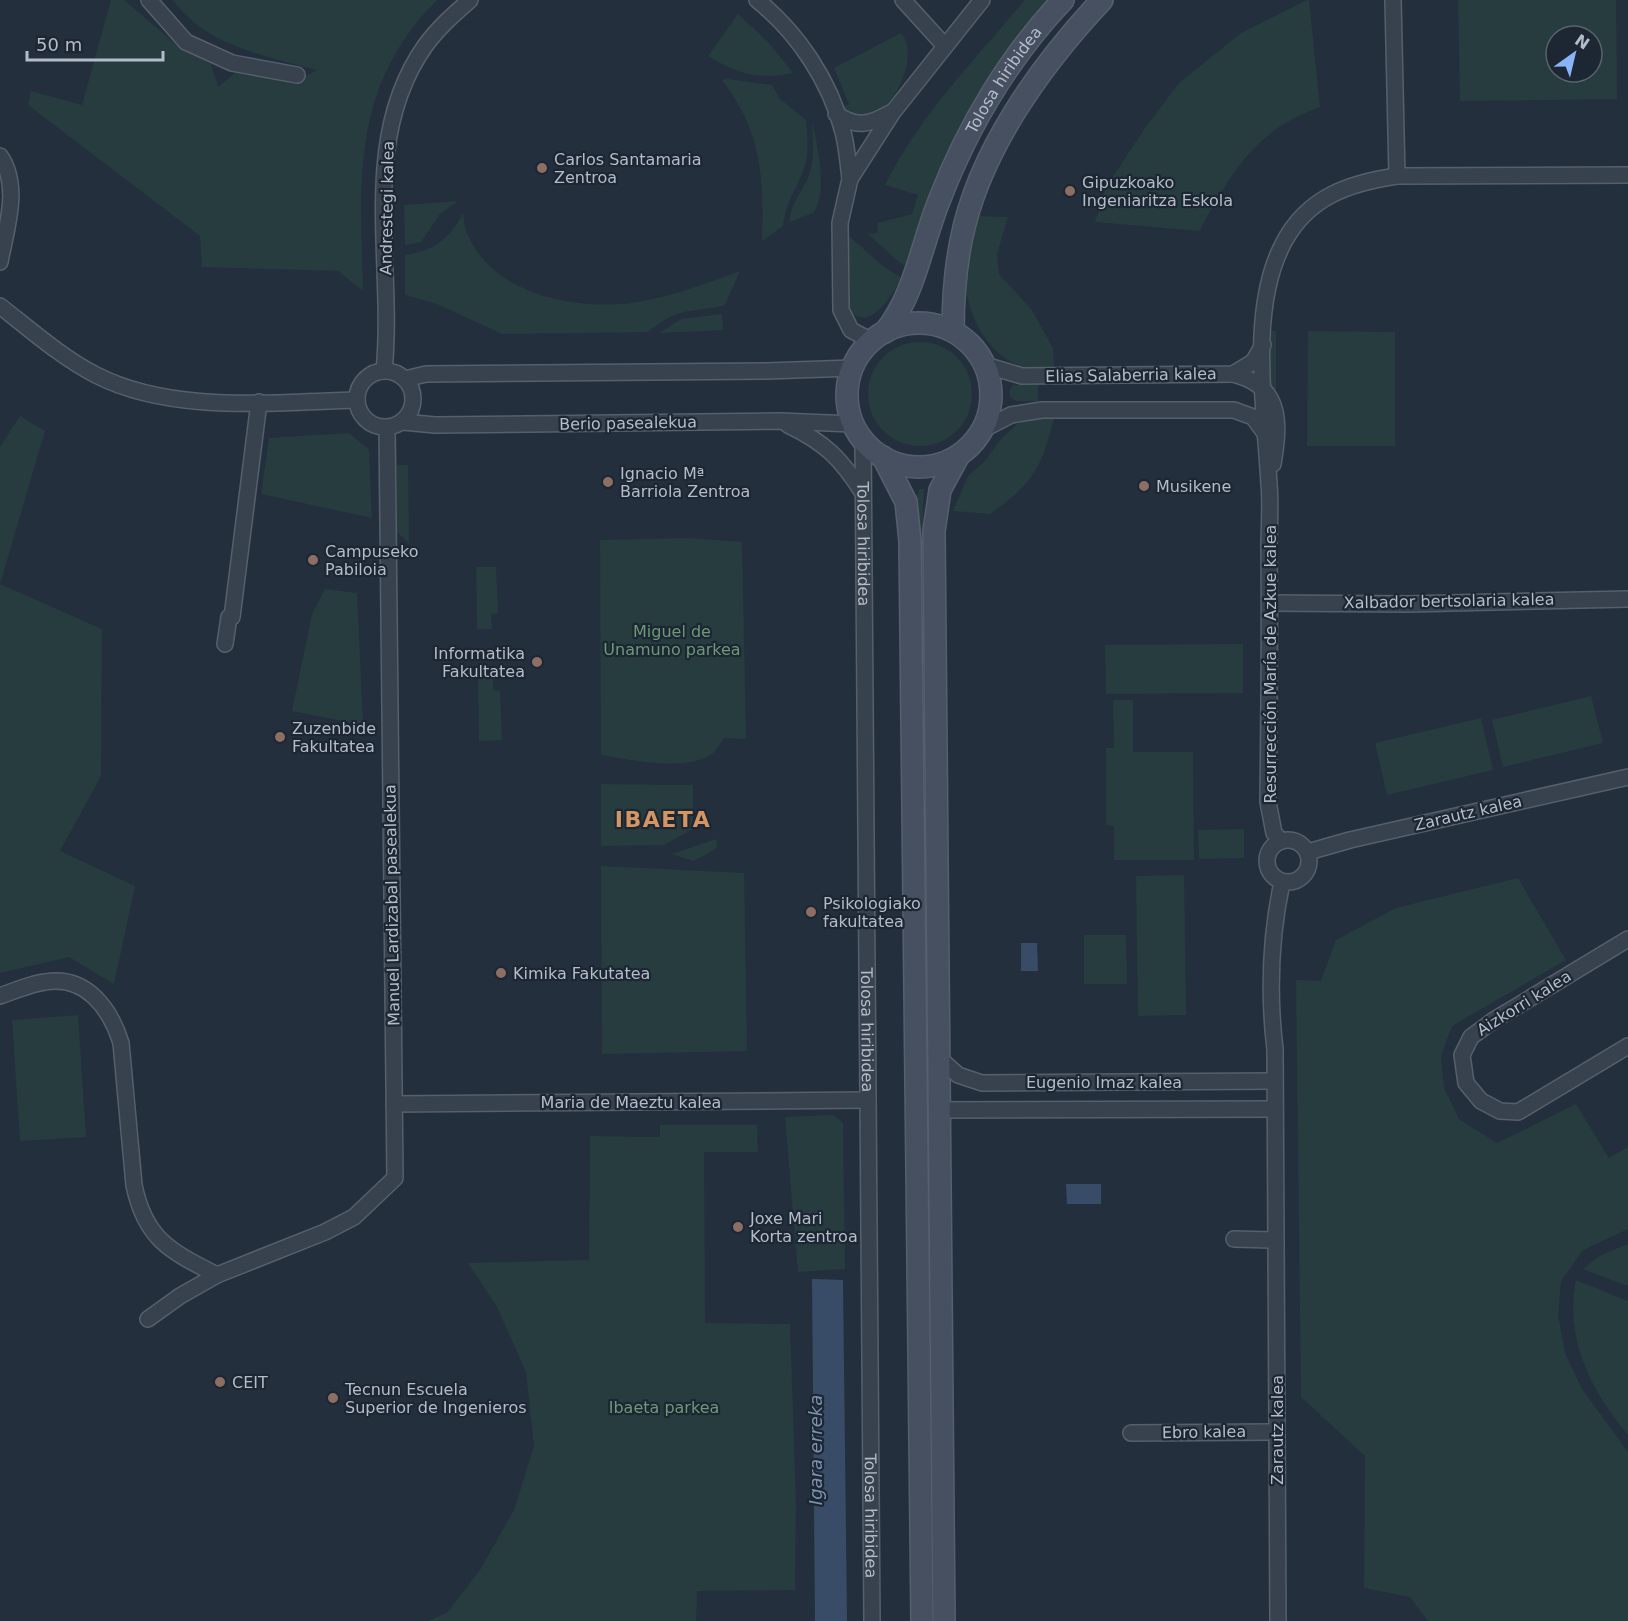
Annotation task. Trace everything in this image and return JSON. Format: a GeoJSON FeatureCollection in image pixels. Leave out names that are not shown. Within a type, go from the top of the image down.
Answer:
{"type":"FeatureCollection","features":[{"type":"Feature","properties":{"kind":"main road","name":"Tolosa hiribidea"},"geometry":{"type":"LineString","coordinates":[[880,335],[906,300],[952,166],[982,109],[1045,19],[1063,0]]}},
{"type":"Feature","properties":{"kind":"main road","name":"Tolosa hiribidea"},"geometry":{"type":"LineString","coordinates":[[953,331],[954,286],[961,239],[981,177],[1031,87],[1068,37],[1102,0]]}},
{"type":"Feature","properties":{"kind":"main road"},"geometry":{"type":"LineString","coordinates":[[944,1621],[934,531],[940,490],[959,455],[982,430],[988,418],[991,398],[989,378],[984,365],[976,351],[953,331],[935,325],[915,323],[880,335],[862,352],[852,368],[848,386],[848,405],[858,432],[883,457],[898,464],[929,466],[959,455]]}},
{"type":"Feature","properties":{"kind":"main road","name":"Tolosa hiribidea"},"geometry":{"type":"LineString","coordinates":[[883,457],[906,502],[910,541],[922,1621]]}},
{"type":"Feature","properties":{"kind":"street"},"geometry":{"type":"LineString","coordinates":[[149,0],[186,42],[232,63],[297,75]]}},
{"type":"Feature","properties":{"kind":"street","name":"Andrestegi kalea"},"geometry":{"type":"LineString","coordinates":[[384,371],[386,345],[384,194],[390,127],[396,101],[408,74],[426,45],[470,0]]}},
{"type":"Feature","properties":{"kind":"street"},"geometry":{"type":"LineString","coordinates":[[757,0],[818,70],[843,132],[850,178],[840,229],[841,310],[851,330],[880,335]]}},
{"type":"Feature","properties":{"kind":"street"},"geometry":{"type":"LineString","coordinates":[[903,0],[944,45]]}},
{"type":"Feature","properties":{"kind":"street"},"geometry":{"type":"LineString","coordinates":[[850,178],[893,112],[982,0]]}},
{"type":"Feature","properties":{"kind":"street"},"geometry":{"type":"LineString","coordinates":[[1393,0],[1397,176]]}},
{"type":"Feature","properties":{"kind":"street"},"geometry":{"type":"LineString","coordinates":[[836,114],[859,126],[873,123],[893,112]]}},
{"type":"Feature","properties":{"kind":"street"},"geometry":{"type":"LineString","coordinates":[[0,156],[11,189],[0,261]]}},
{"type":"Feature","properties":{"kind":"street","name":"Resurrección María de Azkue kalea"},"geometry":{"type":"LineString","coordinates":[[1281,841],[1274,833],[1268,802],[1269,484],[1264,432],[1263,342],[1266,298],[1271,272],[1284,241],[1303,216],[1320,201],[1360,181],[1397,176],[1628,175]]}},
{"type":"Feature","properties":{"kind":"street"},"geometry":{"type":"LineString","coordinates":[[0,306],[78,365],[119,385],[152,395],[185,400],[259,402],[357,399]]}},
{"type":"Feature","properties":{"kind":"street","name":"Elias Salaberria kalea"},"geometry":{"type":"LineString","coordinates":[[984,365],[1022,376],[1233,374],[1253,362],[1263,342]]}},
{"type":"Feature","properties":{"kind":"street"},"geometry":{"type":"LineString","coordinates":[[405,379],[426,374],[852,368]]}},
{"type":"Feature","properties":{"kind":"street"},"geometry":{"type":"LineString","coordinates":[[384,371],[395,373],[405,379],[410,385],[414,401],[412,409],[403,422],[387,428],[374,425],[364,417],[357,399],[358,391],[368,377],[384,371]]}},
{"type":"Feature","properties":{"kind":"street"},"geometry":{"type":"LineString","coordinates":[[1233,374],[1253,381],[1263,388]]}},
{"type":"Feature","properties":{"kind":"street","name":"Resurrección María de Azkue kalea"},"geometry":{"type":"LineString","coordinates":[[1263,388],[1276,412],[1277,442],[1269,484]]}},
{"type":"Feature","properties":{"kind":"street"},"geometry":{"type":"LineString","coordinates":[[225,644],[229,617],[232,617],[259,402]]}},
{"type":"Feature","properties":{"kind":"street","name":"Elias Salaberria kalea"},"geometry":{"type":"LineString","coordinates":[[982,430],[1011,415],[1034,410],[1234,410],[1253,417],[1264,432]]}},
{"type":"Feature","properties":{"kind":"street"},"geometry":{"type":"LineString","coordinates":[[780,421],[816,438],[834,453],[863,494]]}},
{"type":"Feature","properties":{"kind":"street","name":"Berio pasealekua"},"geometry":{"type":"LineString","coordinates":[[403,422],[435,425],[780,421],[858,432]]}},
{"type":"Feature","properties":{"kind":"street","name":"Manuel Lardizabal pasealekua"},"geometry":{"type":"LineString","coordinates":[[148,1319],[180,1296],[217,1275],[325,1232],[354,1216],[395,1178],[387,428]]}},
{"type":"Feature","properties":{"kind":"street","name":"Tolosa hiribidea"},"geometry":{"type":"LineString","coordinates":[[858,432],[863,494],[872,1621]]}},
{"type":"Feature","properties":{"kind":"street","name":"Xalbador bertsolaria kalea"},"geometry":{"type":"LineString","coordinates":[[1270,603],[1408,604],[1628,599]]}},
{"type":"Feature","properties":{"kind":"street","name":"Zarautz kalea"},"geometry":{"type":"LineString","coordinates":[[1308,852],[1350,840],[1628,777]]}},
{"type":"Feature","properties":{"kind":"street"},"geometry":{"type":"LineString","coordinates":[[1281,841],[1297,841],[1308,852],[1309,868],[1305,876],[1298,881],[1282,882],[1270,872],[1267,857],[1275,844],[1281,841]]}},
{"type":"Feature","properties":{"kind":"street","name":"Zarautz kalea"},"geometry":{"type":"LineString","coordinates":[[1278,1621],[1275,1081],[1269,968],[1273,924],[1282,882]]}},
{"type":"Feature","properties":{"kind":"street","name":"Aizkorri kalea"},"geometry":{"type":"LineString","coordinates":[[1628,939],[1494,1020],[1471,1037],[1462,1055],[1466,1083],[1481,1101],[1500,1112],[1518,1112],[1628,1046]]}},
{"type":"Feature","properties":{"kind":"street"},"geometry":{"type":"LineString","coordinates":[[0,996],[45,982],[63,981],[80,986],[95,996],[116,1026],[122,1043],[134,1185],[138,1207],[147,1226],[158,1238],[188,1260],[217,1275]]}},
{"type":"Feature","properties":{"kind":"street","name":"Eugenio Imaz kalea"},"geometry":{"type":"LineString","coordinates":[[939,1058],[958,1075],[982,1083],[1275,1081]]}},
{"type":"Feature","properties":{"kind":"street","name":"Maria de Maeztu kalea"},"geometry":{"type":"LineString","coordinates":[[394,1104],[868,1100]]}},
{"type":"Feature","properties":{"kind":"street","name":"Eugenio Imaz kalea"},"geometry":{"type":"LineString","coordinates":[[940,1110],[1275,1109]]}},
{"type":"Feature","properties":{"kind":"street"},"geometry":{"type":"LineString","coordinates":[[1234,1239],[1276,1240]]}},
{"type":"Feature","properties":{"kind":"street","name":"Ebro kalea"},"geometry":{"type":"LineString","coordinates":[[1131,1433],[1277,1432]]}},
{"type":"Feature","properties":{"kind":"green space"},"geometry":{"type":"Polygon","coordinates":[[[111,0],[124,0],[177,45],[211,64],[218,87],[240,69],[295,82],[317,70],[257,54],[219,39],[187,16],[173,0],[437,0],[409,33],[389,66],[375,101],[362,172],[363,291],[338,271],[202,267],[200,236],[28,105],[31,91],[82,105],[111,0]]]}},
{"type":"Feature","properties":{"kind":"green space"},"geometry":{"type":"Polygon","coordinates":[[[1025,0],[1051,0],[984,90],[947,155],[905,265],[900,263],[868,234],[877,233],[878,223],[912,214],[918,195],[885,185],[931,111],[1025,0]]]}},
{"type":"Feature","properties":{"kind":"green space"},"geometry":{"type":"Polygon","coordinates":[[[1309,0],[1320,107],[1297,117],[1261,141],[1234,172],[1199,231],[1095,222],[1106,187],[1145,128],[1179,83],[1241,33],[1309,0]]]}},
{"type":"Feature","properties":{"kind":"green space"},"geometry":{"type":"Polygon","coordinates":[[[1458,0],[1616,0],[1617,99],[1460,101],[1458,0]]]}},
{"type":"Feature","properties":{"kind":"green space"},"geometry":{"type":"Polygon","coordinates":[[[738,14],[768,42],[793,73],[769,76],[749,74],[708,56],[738,14]]]}},
{"type":"Feature","properties":{"kind":"green space"},"geometry":{"type":"Polygon","coordinates":[[[901,33],[907,46],[907,62],[903,79],[894,95],[883,108],[870,116],[856,117],[842,108],[849,104],[834,68],[901,33]]]}},
{"type":"Feature","properties":{"kind":"green space"},"geometry":{"type":"Polygon","coordinates":[[[722,80],[772,85],[780,99],[806,120],[808,139],[803,172],[788,205],[783,226],[762,241],[762,197],[758,156],[745,118],[722,80]]]}},
{"type":"Feature","properties":{"kind":"green space"},"geometry":{"type":"Polygon","coordinates":[[[812,121],[817,142],[821,181],[818,204],[813,213],[790,222],[794,205],[812,164],[812,121]]]}},
{"type":"Feature","properties":{"kind":"green space"},"geometry":{"type":"Polygon","coordinates":[[[458,201],[440,214],[421,242],[405,245],[404,205],[458,201]]]}},
{"type":"Feature","properties":{"kind":"green space"},"geometry":{"type":"Polygon","coordinates":[[[463,213],[468,235],[480,255],[496,272],[538,294],[561,300],[609,305],[645,301],[700,286],[740,271],[725,305],[677,314],[659,323],[648,332],[502,334],[437,304],[405,295],[405,255],[424,250],[440,242],[452,230],[463,213]]]}},
{"type":"Feature","properties":{"kind":"green space"},"geometry":{"type":"Polygon","coordinates":[[[979,216],[1008,217],[997,254],[999,274],[1032,310],[1053,348],[1054,368],[1028,367],[1013,363],[993,347],[977,325],[968,299],[965,267],[979,216]]]}},
{"type":"Feature","properties":{"kind":"green space"},"geometry":{"type":"Polygon","coordinates":[[[850,237],[884,267],[902,278],[886,303],[879,310],[864,318],[856,316],[848,309],[845,238],[850,237]]]}},
{"type":"Feature","properties":{"kind":"green space"},"geometry":{"type":"Polygon","coordinates":[[[722,314],[723,330],[659,333],[681,319],[722,314]]]}},
{"type":"Feature","properties":{"kind":"green space"},"geometry":{"type":"Polygon","coordinates":[[[1270,331],[1276,331],[1276,393],[1269,384],[1270,331]]]}},
{"type":"Feature","properties":{"kind":"green space"},"geometry":{"type":"Polygon","coordinates":[[[1308,331],[1395,332],[1395,446],[1307,446],[1308,331]]]}},
{"type":"Feature","properties":{"kind":"green space"},"geometry":{"type":"Polygon","coordinates":[[[920,342],[940,346],[957,357],[968,374],[972,394],[968,414],[957,431],[940,442],[920,446],[900,442],[883,431],[872,414],[868,394],[872,374],[883,357],[900,346],[920,342]]]}},
{"type":"Feature","properties":{"kind":"green space"},"geometry":{"type":"Polygon","coordinates":[[[1013,385],[1038,385],[1038,401],[1016,401],[1010,397],[1009,391],[1013,385]]]}},
{"type":"Feature","properties":{"kind":"green space"},"geometry":{"type":"Polygon","coordinates":[[[20,416],[45,431],[0,584],[0,447],[20,416]]]}},
{"type":"Feature","properties":{"kind":"green space"},"geometry":{"type":"Polygon","coordinates":[[[1035,418],[1054,418],[1045,451],[1026,484],[990,514],[953,511],[968,476],[985,461],[1000,440],[1017,424],[1035,418]]]}},
{"type":"Feature","properties":{"kind":"green space"},"geometry":{"type":"Polygon","coordinates":[[[349,433],[369,450],[372,518],[261,494],[269,438],[349,433]]]}},
{"type":"Feature","properties":{"kind":"green space"},"geometry":{"type":"Polygon","coordinates":[[[397,465],[408,465],[409,543],[397,532],[397,465]]]}},
{"type":"Feature","properties":{"kind":"green space"},"geometry":{"type":"Polygon","coordinates":[[[919,489],[924,489],[934,1621],[929,1621],[917,497],[919,489]]]}},
{"type":"Feature","properties":{"kind":"green space","name":"Miguel de Unamuno parkea"},"geometry":{"type":"Polygon","coordinates":[[[688,538],[742,542],[746,739],[724,738],[709,756],[684,763],[656,763],[601,755],[600,540],[688,538]]]}},
{"type":"Feature","properties":{"kind":"green space"},"geometry":{"type":"Polygon","coordinates":[[[476,567],[496,567],[498,613],[491,614],[492,629],[477,629],[476,567]]]}},
{"type":"Feature","properties":{"kind":"green space"},"geometry":{"type":"Polygon","coordinates":[[[0,584],[102,629],[101,776],[60,851],[135,886],[114,984],[69,957],[0,973],[0,584]]]}},
{"type":"Feature","properties":{"kind":"green space"},"geometry":{"type":"Polygon","coordinates":[[[325,589],[357,593],[363,725],[292,711],[312,614],[325,589]]]}},
{"type":"Feature","properties":{"kind":"green space"},"geometry":{"type":"Polygon","coordinates":[[[1243,644],[1243,693],[1106,694],[1105,645],[1243,644]]]}},
{"type":"Feature","properties":{"kind":"green space"},"geometry":{"type":"Polygon","coordinates":[[[478,677],[493,677],[493,690],[500,691],[502,740],[479,741],[478,677]]]}},
{"type":"Feature","properties":{"kind":"green space"},"geometry":{"type":"Polygon","coordinates":[[[1591,696],[1603,743],[1503,767],[1492,720],[1591,696]]]}},
{"type":"Feature","properties":{"kind":"green space"},"geometry":{"type":"Polygon","coordinates":[[[1113,700],[1133,700],[1133,752],[1193,752],[1194,860],[1114,860],[1114,826],[1106,825],[1106,748],[1114,748],[1113,700]]]}},
{"type":"Feature","properties":{"kind":"green space"},"geometry":{"type":"Polygon","coordinates":[[[1481,718],[1493,770],[1387,795],[1375,743],[1481,718]]]}},
{"type":"Feature","properties":{"kind":"green space"},"geometry":{"type":"Polygon","coordinates":[[[601,784],[693,785],[693,829],[664,845],[601,846],[601,784]]]}},
{"type":"Feature","properties":{"kind":"green space"},"geometry":{"type":"Polygon","coordinates":[[[1244,829],[1244,858],[1199,859],[1198,830],[1244,829]]]}},
{"type":"Feature","properties":{"kind":"green space"},"geometry":{"type":"Polygon","coordinates":[[[716,839],[717,848],[694,861],[672,854],[716,839]]]}},
{"type":"Feature","properties":{"kind":"green space"},"geometry":{"type":"Polygon","coordinates":[[[601,866],[744,873],[747,1051],[602,1054],[601,866]]]}},
{"type":"Feature","properties":{"kind":"green space"},"geometry":{"type":"Polygon","coordinates":[[[1184,875],[1186,1015],[1138,1016],[1136,876],[1184,875]]]}},
{"type":"Feature","properties":{"kind":"green space"},"geometry":{"type":"Polygon","coordinates":[[[1518,878],[1566,960],[1452,1026],[1441,1056],[1444,1088],[1459,1119],[1497,1143],[1576,1104],[1609,1158],[1628,1147],[1628,1229],[1583,1250],[1561,1281],[1558,1315],[1565,1353],[1582,1389],[1628,1452],[1628,1621],[1428,1621],[1410,1597],[1364,1588],[1365,1456],[1301,1397],[1296,980],[1321,981],[1336,940],[1396,908],[1518,878]]]}},
{"type":"Feature","properties":{"kind":"green space"},"geometry":{"type":"Polygon","coordinates":[[[1084,935],[1126,935],[1127,984],[1084,984],[1084,935]]]}},
{"type":"Feature","properties":{"kind":"green space"},"geometry":{"type":"Polygon","coordinates":[[[78,1015],[86,1137],[20,1141],[12,1020],[78,1015]]]}},
{"type":"Feature","properties":{"kind":"green space"},"geometry":{"type":"Polygon","coordinates":[[[833,1115],[843,1123],[845,1269],[798,1272],[785,1117],[833,1115]]]}},
{"type":"Feature","properties":{"kind":"green space","name":"Ibaeta parkea"},"geometry":{"type":"Polygon","coordinates":[[[660,1125],[757,1125],[758,1152],[704,1152],[705,1323],[790,1324],[796,1503],[795,1590],[697,1591],[696,1621],[428,1621],[447,1613],[480,1570],[514,1510],[534,1446],[526,1372],[497,1307],[468,1263],[589,1260],[590,1136],[660,1137],[660,1125]]]}},
{"type":"Feature","properties":{"kind":"green space"},"geometry":{"type":"Polygon","coordinates":[[[1628,1244],[1628,1286],[1583,1269],[1601,1255],[1628,1244]]]}},
{"type":"Feature","properties":{"kind":"green space"},"geometry":{"type":"Polygon","coordinates":[[[1576,1280],[1628,1301],[1628,1435],[1592,1382],[1577,1343],[1573,1302],[1576,1280]]]}},
{"type":"Feature","properties":{"kind":"water"},"geometry":{"type":"Polygon","coordinates":[[[1021,943],[1037,943],[1038,971],[1021,971],[1021,943]]]}},
{"type":"Feature","properties":{"kind":"water"},"geometry":{"type":"Polygon","coordinates":[[[1066,1184],[1101,1184],[1101,1204],[1067,1204],[1066,1184]]]}},
{"type":"Feature","properties":{"kind":"water","name":"Igara erreka"},"geometry":{"type":"Polygon","coordinates":[[[812,1279],[843,1280],[847,1621],[815,1621],[812,1279]]]}},
{"type":"Feature","properties":{"kind":"place","name":"Carlos Santamaria Zentroa"},"geometry":{"type":"Point","coordinates":[542,168]}},
{"type":"Feature","properties":{"kind":"place","name":"Gipuzkoako Ingeniaritza Eskola"},"geometry":{"type":"Point","coordinates":[1070,191]}},
{"type":"Feature","properties":{"kind":"place","name":"Ignacio Mª Barriola Zentroa"},"geometry":{"type":"Point","coordinates":[608,482]}},
{"type":"Feature","properties":{"kind":"place","name":"Musikene"},"geometry":{"type":"Point","coordinates":[1144,486]}},
{"type":"Feature","properties":{"kind":"place","name":"Campuseko Pabiloia"},"geometry":{"type":"Point","coordinates":[313,560]}},
{"type":"Feature","properties":{"kind":"place","name":"Informatika Fakultatea"},"geometry":{"type":"Point","coordinates":[537,662]}},
{"type":"Feature","properties":{"kind":"place","name":"Zuzenbide Fakultatea"},"geometry":{"type":"Point","coordinates":[280,737]}},
{"type":"Feature","properties":{"kind":"place","name":"Psikologiako fakultatea"},"geometry":{"type":"Point","coordinates":[811,912]}},
{"type":"Feature","properties":{"kind":"place","name":"Kimika Fakutatea"},"geometry":{"type":"Point","coordinates":[501,973]}},
{"type":"Feature","properties":{"kind":"place","name":"Joxe Mari Korta zentroa"},"geometry":{"type":"Point","coordinates":[738,1227]}},
{"type":"Feature","properties":{"kind":"place","name":"CEIT"},"geometry":{"type":"Point","coordinates":[220,1382]}},
{"type":"Feature","properties":{"kind":"place","name":"Tecnun Escuela Superior de Ingenieros"},"geometry":{"type":"Point","coordinates":[333,1398]}},
{"type":"Feature","properties":{"kind":"district","name":"IBAETA"},"geometry":{"type":"Point","coordinates":[663,819]}}]}
